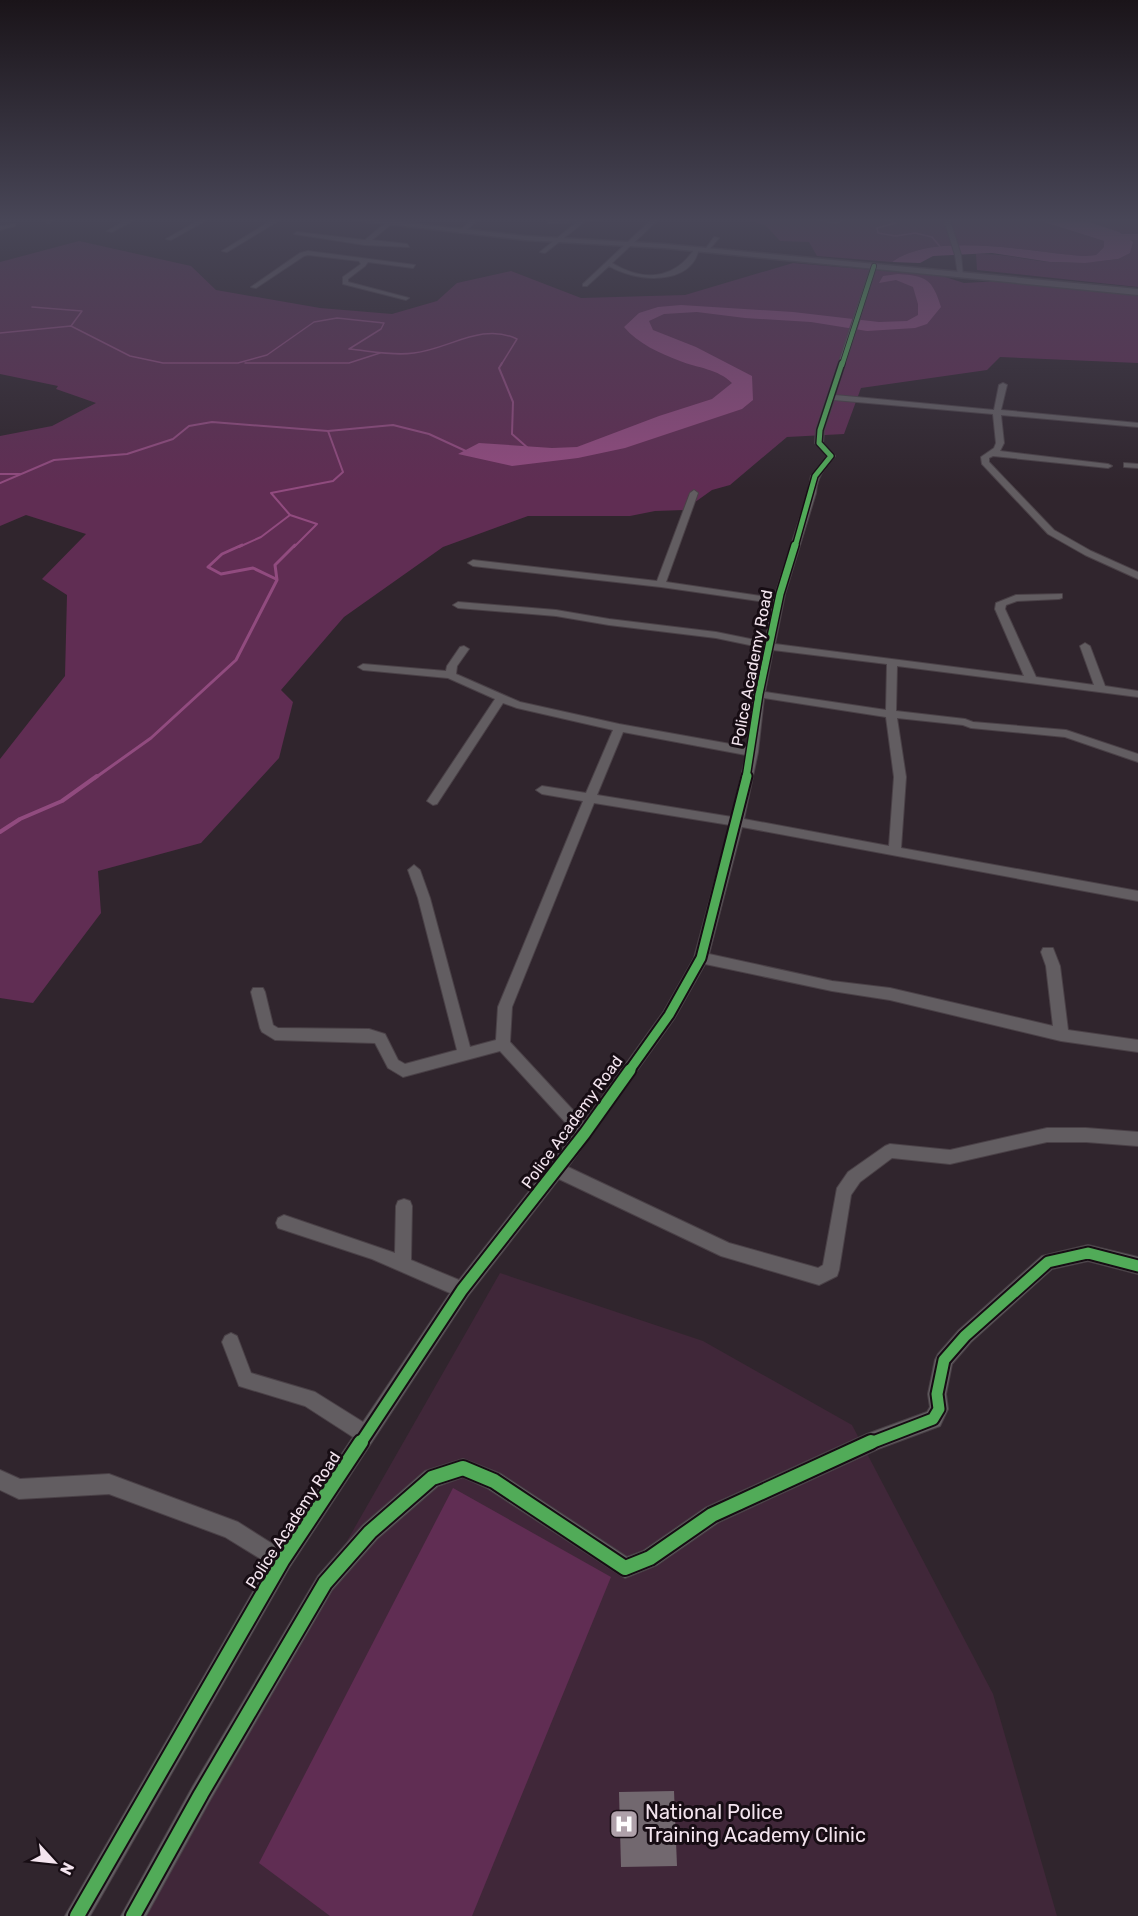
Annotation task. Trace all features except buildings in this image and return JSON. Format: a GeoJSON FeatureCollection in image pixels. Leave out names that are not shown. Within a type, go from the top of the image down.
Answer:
{"type":"FeatureCollection","features":[{"type":"Feature","properties":{"kind":"street","name":"Police Academy Road"},"geometry":{"type":"LineString","coordinates":[[77,1916],[282,1561],[462,1290],[585,1133],[669,1015],[701,958],[737,822],[752,752],[759,693],[778,601],[812,494],[812,480],[819,466],[831,456],[819,443],[820,430],[860,309]]}},
{"type":"Feature","properties":{"kind":"street"},"geometry":{"type":"LineString","coordinates":[[1003,385],[997,412],[1000,443],[992,453],[984,457],[985,462],[1051,532],[1138,576]]}},
{"type":"Feature","properties":{"kind":"street"},"geometry":{"type":"LineString","coordinates":[[831,396],[1138,425]]}},
{"type":"Feature","properties":{"kind":"street"},"geometry":{"type":"LineString","coordinates":[[992,453],[1108,466]]}},
{"type":"Feature","properties":{"kind":"street"},"geometry":{"type":"LineString","coordinates":[[1127,465],[1138,466]]}},
{"type":"Feature","properties":{"kind":"street"},"geometry":{"type":"LineString","coordinates":[[661,584],[694,493]]}},
{"type":"Feature","properties":{"kind":"street"},"geometry":{"type":"LineString","coordinates":[[473,563],[661,584],[778,601]]}},
{"type":"Feature","properties":{"kind":"street"},"geometry":{"type":"LineString","coordinates":[[1031,680],[1000,609],[1001,603],[1016,598],[1059,596]]}},
{"type":"Feature","properties":{"kind":"street"},"geometry":{"type":"LineString","coordinates":[[458,605],[556,613],[716,635],[770,646],[1138,694]]}},
{"type":"Feature","properties":{"kind":"street"},"geometry":{"type":"LineString","coordinates":[[1085,646],[1100,688]]}},
{"type":"Feature","properties":{"kind":"street"},"geometry":{"type":"LineString","coordinates":[[450,675],[452,666],[464,649]]}},
{"type":"Feature","properties":{"kind":"street"},"geometry":{"type":"LineString","coordinates":[[892,662],[891,714],[900,777],[895,852]]}},
{"type":"Feature","properties":{"kind":"street"},"geometry":{"type":"LineString","coordinates":[[363,667],[450,675],[517,705],[619,728],[752,752]]}},
{"type":"Feature","properties":{"kind":"street"},"geometry":{"type":"LineString","coordinates":[[759,693],[891,714],[1029,732],[1066,734],[1138,759]]}},
{"type":"Feature","properties":{"kind":"street"},"geometry":{"type":"LineString","coordinates":[[434,801],[501,698]]}},
{"type":"Feature","properties":{"kind":"street"},"geometry":{"type":"LineString","coordinates":[[585,1133],[502,1044],[505,1007],[619,728]]}},
{"type":"Feature","properties":{"kind":"street"},"geometry":{"type":"LineString","coordinates":[[542,790],[590,796],[737,822],[1138,896]]}},
{"type":"Feature","properties":{"kind":"street"},"geometry":{"type":"LineString","coordinates":[[414,870],[424,898],[465,1055]]}},
{"type":"Feature","properties":{"kind":"street"},"geometry":{"type":"LineString","coordinates":[[1048,952],[1053,966],[1061,1035]]}},
{"type":"Feature","properties":{"kind":"street"},"geometry":{"type":"LineString","coordinates":[[701,958],[832,986],[890,994],[1061,1035],[1138,1046]]}},
{"type":"Feature","properties":{"kind":"street"},"geometry":{"type":"LineString","coordinates":[[258,992],[267,1028],[275,1034],[369,1035],[380,1038],[393,1064],[403,1071],[502,1044]]}},
{"type":"Feature","properties":{"kind":"street"},"geometry":{"type":"LineString","coordinates":[[557,1170],[727,1250],[819,1277],[831,1270],[843,1193],[854,1177],[890,1151],[950,1157],[1047,1135],[1138,1139]]}},
{"type":"Feature","properties":{"kind":"street"},"geometry":{"type":"LineString","coordinates":[[403,1264],[404,1206]]}},
{"type":"Feature","properties":{"kind":"street"},"geometry":{"type":"LineString","coordinates":[[284,1223],[374,1252],[462,1290]]}},
{"type":"Feature","properties":{"kind":"street"},"geometry":{"type":"LineString","coordinates":[[133,1916],[201,1794],[325,1583],[370,1532],[432,1478],[463,1468],[494,1481],[625,1568],[651,1558],[712,1515],[874,1441],[933,1419],[939,1409],[937,1394],[944,1360],[965,1336],[1048,1262],[1088,1253],[1138,1266]]}},
{"type":"Feature","properties":{"kind":"street"},"geometry":{"type":"LineString","coordinates":[[231,1342],[245,1380],[309,1398],[366,1435]]}},
{"type":"Feature","properties":{"kind":"street"},"geometry":{"type":"LineString","coordinates":[[0,1480],[19,1489],[109,1484],[231,1529],[282,1561]]}},
{"type":"Feature","properties":{"kind":"shaded area"},"geometry":{"type":"Polygon","coordinates":[[[0,309],[337,309],[392,314],[408,309],[1138,309],[1138,363],[1000,357],[987,370],[861,388],[844,434],[787,437],[730,485],[712,490],[684,510],[655,511],[630,516],[528,516],[443,547],[344,617],[281,690],[293,702],[279,758],[201,843],[98,871],[101,913],[33,1003],[0,998],[0,759],[65,676],[67,595],[42,579],[86,534],[26,515],[0,526],[0,436],[52,426],[96,403],[56,389],[58,386],[0,374],[0,309]]]}},
{"type":"Feature","properties":{"kind":"shaded area"},"geometry":{"type":"Polygon","coordinates":[[[650,309],[752,309],[879,322],[907,321],[918,315],[918,309],[939,309],[927,324],[915,328],[867,331],[811,322],[697,312],[664,314],[649,321],[653,330],[696,347],[752,376],[753,400],[742,409],[625,448],[578,458],[512,466],[458,454],[479,443],[552,448],[577,447],[712,399],[732,383],[708,369],[665,355],[636,338],[624,327],[639,313],[650,309]]]}},
{"type":"Feature","properties":{"kind":"shaded area"},"geometry":{"type":"Polygon","coordinates":[[[500,1273],[703,1341],[852,1425],[993,1694],[1057,1916],[133,1916],[500,1273]]]}},
{"type":"Feature","properties":{"kind":"shaded area"},"geometry":{"type":"Polygon","coordinates":[[[453,1488],[611,1577],[472,1916],[330,1916],[259,1863],[453,1488]]]}},
{"type":"Feature","properties":{"kind":"waterway"},"geometry":{"type":"LineString","coordinates":[[62,309],[82,311],[71,326]]}},
{"type":"Feature","properties":{"kind":"waterway"},"geometry":{"type":"LineString","coordinates":[[71,326],[130,356],[163,363],[238,363],[267,355],[314,322],[337,318],[384,323],[381,329],[349,349],[373,352],[398,354],[427,351],[466,338],[491,333],[517,339],[501,365]]}},
{"type":"Feature","properties":{"kind":"waterway"},"geometry":{"type":"LineString","coordinates":[[0,333],[71,326]]}},
{"type":"Feature","properties":{"kind":"waterway"},"geometry":{"type":"LineString","coordinates":[[245,363],[349,363],[380,353]]}},
{"type":"Feature","properties":{"kind":"waterway"},"geometry":{"type":"LineString","coordinates":[[502,363],[499,368],[513,402],[512,434],[529,449]]}},
{"type":"Feature","properties":{"kind":"waterway"},"geometry":{"type":"LineString","coordinates":[[0,483],[54,460],[127,454],[173,439],[189,426],[212,422],[328,431]]}},
{"type":"Feature","properties":{"kind":"waterway"},"geometry":{"type":"LineString","coordinates":[[328,431],[393,425],[429,434],[468,452]]}},
{"type":"Feature","properties":{"kind":"waterway"},"geometry":{"type":"LineString","coordinates":[[290,515],[271,493],[333,481],[343,472],[328,431]]}},
{"type":"Feature","properties":{"kind":"waterway"},"geometry":{"type":"LineString","coordinates":[[0,474],[20,474]]}},
{"type":"Feature","properties":{"kind":"waterway"},"geometry":{"type":"LineString","coordinates":[[239,547],[261,537],[290,515]]}},
{"type":"Feature","properties":{"kind":"waterway"},"geometry":{"type":"LineString","coordinates":[[290,515],[317,524],[294,547]]}},
{"type":"Feature","properties":{"kind":"waterway"},"geometry":{"type":"LineString","coordinates":[[242,545],[222,554],[208,567],[221,574],[253,568],[276,579]]}},
{"type":"Feature","properties":{"kind":"waterway"},"geometry":{"type":"LineString","coordinates":[[95,778],[151,738],[236,660],[277,580],[275,565],[295,545]]}},
{"type":"Feature","properties":{"kind":"waterway"},"geometry":{"type":"LineString","coordinates":[[0,832],[20,819],[62,801],[97,776]]}},
{"type":"Feature","properties":{"kind":"cycle path"},"geometry":{"type":"LineString","coordinates":[[77,1916],[282,1561],[462,1290],[585,1133],[669,1015],[701,958],[737,822],[752,752],[759,694],[780,594],[812,493],[815,476],[831,456],[819,443],[820,430],[860,309]]}},
{"type":"Feature","properties":{"kind":"cycle path"},"geometry":{"type":"LineString","coordinates":[[133,1916],[201,1794],[325,1583],[370,1532],[432,1478],[463,1468],[494,1481],[625,1568],[650,1558],[712,1515],[874,1441],[933,1419],[939,1409],[937,1394],[944,1360],[965,1336],[1048,1262],[1088,1253],[1138,1266]]}},
{"type":"Feature","properties":{"kind":"place","name":"National Police Training Academy Clinic"},"geometry":{"type":"Point","coordinates":[624,1824]}}]}
